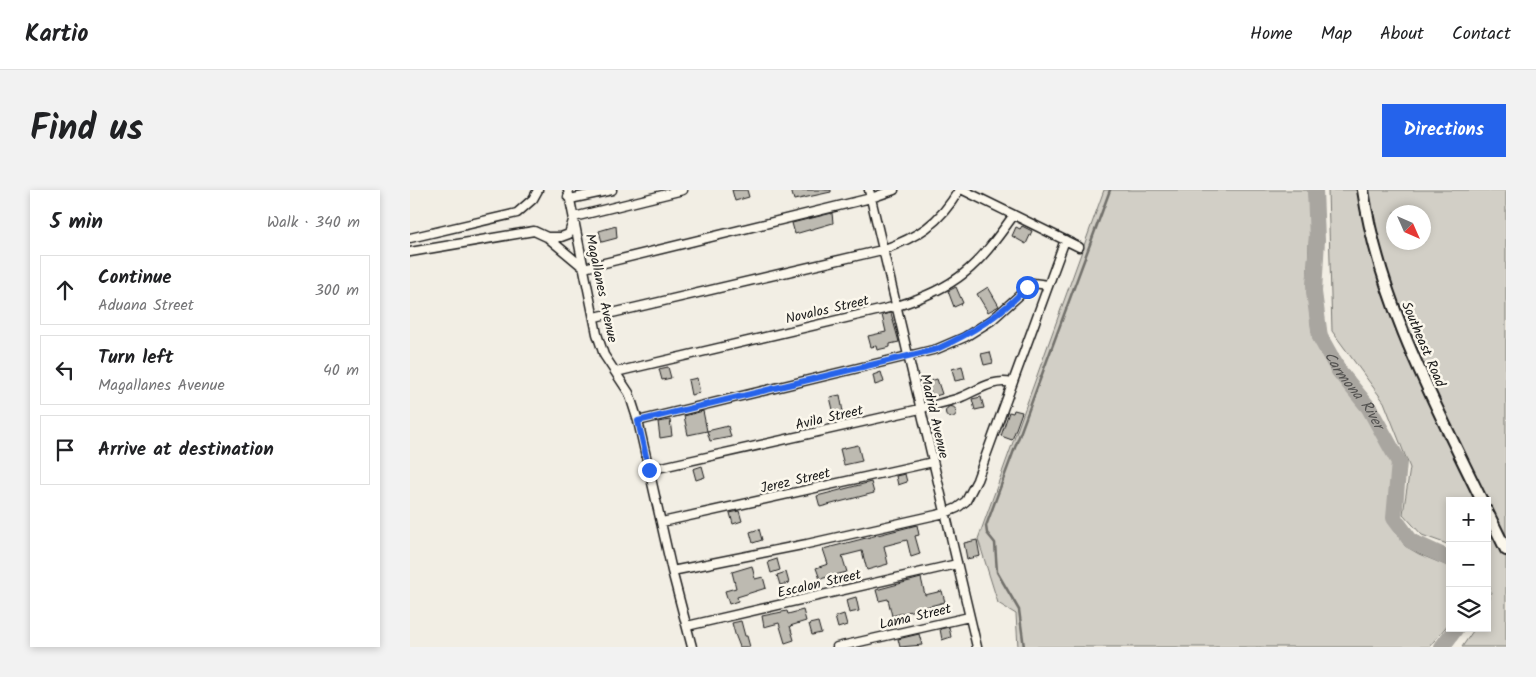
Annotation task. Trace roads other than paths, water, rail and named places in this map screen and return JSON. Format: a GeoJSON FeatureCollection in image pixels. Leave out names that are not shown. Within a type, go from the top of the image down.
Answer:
{"type":"FeatureCollection","features":[{"type":"Feature","properties":{"kind":"street"},"geometry":{"type":"LineString","coordinates":[[410,238],[517,213],[533,199],[538,190]]}},
{"type":"Feature","properties":{"kind":"street"},"geometry":{"type":"LineString","coordinates":[[563,190],[570,199],[612,190]]}},
{"type":"Feature","properties":{"kind":"street","name":"Magallanes Avenue"},"geometry":{"type":"LineString","coordinates":[[568,190],[597,334],[604,355],[628,393],[638,421],[672,571],[692,647]]}},
{"type":"Feature","properties":{"kind":"street"},"geometry":{"type":"LineString","coordinates":[[546,237],[561,237],[569,234],[574,217],[683,190]]}},
{"type":"Feature","properties":{"kind":"street","name":"Madrid Avenue"},"geometry":{"type":"LineString","coordinates":[[869,190],[976,647]]}},
{"type":"Feature","properties":{"kind":"street"},"geometry":{"type":"LineString","coordinates":[[410,252],[525,230],[534,231],[546,237],[584,268],[871,198],[894,190]]}},
{"type":"Feature","properties":{"kind":"street"},"geometry":{"type":"LineString","coordinates":[[595,317],[882,250],[912,239],[935,222],[950,205],[958,190]]}},
{"type":"Feature","properties":{"kind":"street"},"geometry":{"type":"LineString","coordinates":[[964,190],[1013,216],[1079,247]]}},
{"type":"Feature","properties":{"kind":"street","name":"Southeast Road"},"geometry":{"type":"LineString","coordinates":[[1363,190],[1376,252],[1392,305],[1416,364],[1480,497]]}},
{"type":"Feature","properties":{"kind":"street","name":"Novalos Street"},"geometry":{"type":"LineString","coordinates":[[616,372],[897,306],[929,296],[961,277],[992,247],[1013,216]]}},
{"type":"Feature","properties":{"kind":"street"},"geometry":{"type":"LineString","coordinates":[[672,571],[807,544],[946,513],[966,501],[974,487],[1066,240]]}},
{"type":"Feature","properties":{"kind":"street"},"geometry":{"type":"LineString","coordinates":[[638,421],[937,349],[965,337],[992,320],[1033,282],[1048,285]]}},
{"type":"Feature","properties":{"kind":"street","name":"Avila Street"},"geometry":{"type":"LineString","coordinates":[[649,470],[920,409],[958,398],[994,382],[1003,380],[1012,383]]}},
{"type":"Feature","properties":{"kind":"street","name":"Jerez Street"},"geometry":{"type":"LineString","coordinates":[[662,522],[933,462]]}},
{"type":"Feature","properties":{"kind":"street"},"geometry":{"type":"LineString","coordinates":[[1491,519],[1506,550]]}},
{"type":"Feature","properties":{"kind":"street","name":"Escalon Street"},"geometry":{"type":"LineString","coordinates":[[687,626],[957,564]]}},
{"type":"Feature","properties":{"kind":"street","name":"Lama Street"},"geometry":{"type":"LineString","coordinates":[[837,647],[969,617]]}},
{"type":"Feature","properties":{"kind":"waterway"},"geometry":{"type":"LineString","coordinates":[[1024,647],[1019,610],[997,572],[995,543],[987,533],[986,526],[1110,190]]}},
{"type":"Feature","properties":{"kind":"waterway","name":"Carmona River"},"geometry":{"type":"LineString","coordinates":[[1315,190],[1317,240],[1314,292],[1320,337],[1339,371],[1369,408],[1399,462],[1394,518],[1411,541],[1446,557]]}},
{"type":"Feature","properties":{"kind":"waterway","name":"Carmona River"},"geometry":{"type":"LineString","coordinates":[[1442,647],[1453,632]]}}]}
